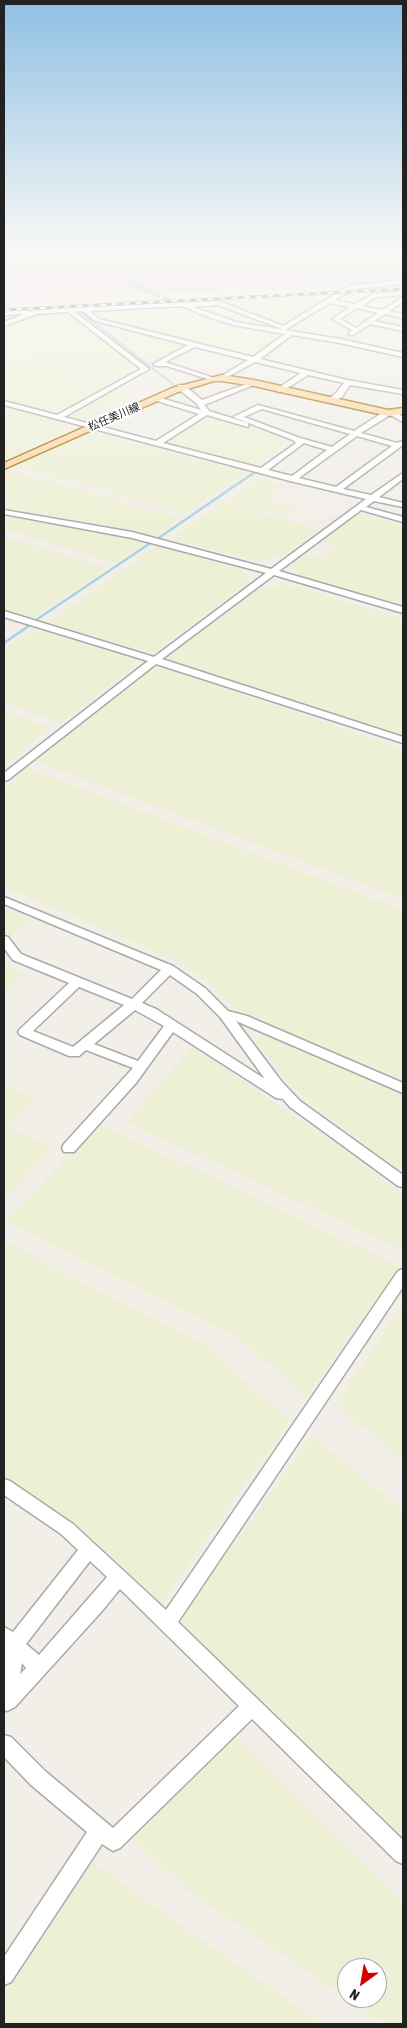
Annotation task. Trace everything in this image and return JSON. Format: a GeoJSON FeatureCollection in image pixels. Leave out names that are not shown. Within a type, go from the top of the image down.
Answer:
{"type":"FeatureCollection","features":[{"type":"Feature","properties":{"kind":"main road","name":"松任美川線"},"geometry":{"type":"LineString","coordinates":[[4,466],[179,388],[218,379],[254,383],[390,413],[403,411]]}},
{"type":"Feature","properties":{"kind":"street"},"geometry":{"type":"LineString","coordinates":[[116,346],[146,369]]}},
{"type":"Feature","properties":{"kind":"street"},"geometry":{"type":"LineString","coordinates":[[58,417],[193,346]]}},
{"type":"Feature","properties":{"kind":"street"},"geometry":{"type":"LineString","coordinates":[[197,346],[306,373],[403,392]]}},
{"type":"Feature","properties":{"kind":"street"},"geometry":{"type":"LineString","coordinates":[[156,364],[168,364],[218,379],[255,359],[274,346]]}},
{"type":"Feature","properties":{"kind":"street"},"geometry":{"type":"LineString","coordinates":[[362,346],[403,354]]}},
{"type":"Feature","properties":{"kind":"street"},"geometry":{"type":"LineString","coordinates":[[281,390],[306,373]]}},
{"type":"Feature","properties":{"kind":"street"},"geometry":{"type":"LineString","coordinates":[[330,401],[339,395],[348,382]]}},
{"type":"Feature","properties":{"kind":"street"},"geometry":{"type":"LineString","coordinates":[[202,403],[254,383]]}},
{"type":"Feature","properties":{"kind":"street"},"geometry":{"type":"LineString","coordinates":[[179,388],[202,403]]}},
{"type":"Feature","properties":{"kind":"street"},"geometry":{"type":"LineString","coordinates":[[157,398],[234,419],[334,450]]}},
{"type":"Feature","properties":{"kind":"street"},"geometry":{"type":"LineString","coordinates":[[4,403],[293,479],[339,488],[403,505]]}},
{"type":"Feature","properties":{"kind":"street"},"geometry":{"type":"LineString","coordinates":[[202,403],[199,404],[205,409],[205,412]]}},
{"type":"Feature","properties":{"kind":"street"},"geometry":{"type":"LineString","coordinates":[[234,419],[261,407],[354,435],[400,443]]}},
{"type":"Feature","properties":{"kind":"street"},"geometry":{"type":"LineString","coordinates":[[157,443],[205,412]]}},
{"type":"Feature","properties":{"kind":"street"},"geometry":{"type":"LineString","coordinates":[[293,479],[374,420],[390,413],[403,420]]}},
{"type":"Feature","properties":{"kind":"street"},"geometry":{"type":"LineString","coordinates":[[234,419],[287,440],[289,446],[259,470]]}},
{"type":"Feature","properties":{"kind":"street"},"geometry":{"type":"LineString","coordinates":[[315,430],[322,426]]}},
{"type":"Feature","properties":{"kind":"street"},"geometry":{"type":"LineString","coordinates":[[259,470],[299,445],[301,440],[308,436]]}},
{"type":"Feature","properties":{"kind":"street"},"geometry":{"type":"LineString","coordinates":[[339,488],[400,443]]}},
{"type":"Feature","properties":{"kind":"street"},"geometry":{"type":"LineString","coordinates":[[4,778],[156,660],[403,475]]}},
{"type":"Feature","properties":{"kind":"street"},"geometry":{"type":"LineString","coordinates":[[361,508],[403,520]]}},
{"type":"Feature","properties":{"kind":"street"},"geometry":{"type":"LineString","coordinates":[[4,512],[132,535],[274,572],[403,610]]}},
{"type":"Feature","properties":{"kind":"street"},"geometry":{"type":"LineString","coordinates":[[4,614],[156,660],[403,740]]}},
{"type":"Feature","properties":{"kind":"street"},"geometry":{"type":"LineString","coordinates":[[4,900],[169,969],[201,991],[224,1014],[278,1085],[295,1104]]}},
{"type":"Feature","properties":{"kind":"street"},"geometry":{"type":"LineString","coordinates":[[4,940],[17,957],[152,1012],[295,1104],[403,1182]]}},
{"type":"Feature","properties":{"kind":"street"},"geometry":{"type":"LineString","coordinates":[[77,982],[24,1032],[74,1053],[133,1004],[169,969]]}},
{"type":"Feature","properties":{"kind":"street"},"geometry":{"type":"LineString","coordinates":[[224,1014],[243,1019],[403,1088]]}},
{"type":"Feature","properties":{"kind":"street"},"geometry":{"type":"LineString","coordinates":[[69,1148],[111,1104],[171,1026]]}},
{"type":"Feature","properties":{"kind":"street"},"geometry":{"type":"LineString","coordinates":[[84,1045],[140,1066]]}},
{"type":"Feature","properties":{"kind":"street"},"geometry":{"type":"LineString","coordinates":[[167,1623],[403,1275]]}},
{"type":"Feature","properties":{"kind":"street"},"geometry":{"type":"LineString","coordinates":[[4,1486],[67,1529],[119,1576],[403,1854]]}},
{"type":"Feature","properties":{"kind":"street"},"geometry":{"type":"LineString","coordinates":[[6,1703],[9,1640],[90,1550]]}},
{"type":"Feature","properties":{"kind":"street"},"geometry":{"type":"LineString","coordinates":[[6,1703],[119,1576]]}},
{"type":"Feature","properties":{"kind":"street"},"geometry":{"type":"LineString","coordinates":[[9,1640],[39,1667]]}},
{"type":"Feature","properties":{"kind":"street"},"geometry":{"type":"LineString","coordinates":[[4,1744],[38,1778],[113,1841],[251,1707]]}},
{"type":"Feature","properties":{"kind":"street"},"geometry":{"type":"LineString","coordinates":[[4,1973],[100,1830]]}},
{"type":"Feature","properties":{"kind":"green space"},"geometry":{"type":"Polygon","coordinates":[[[4,346],[109,346],[138,369],[118,380],[4,351],[4,346]]]}},
{"type":"Feature","properties":{"kind":"green space"},"geometry":{"type":"Polygon","coordinates":[[[128,346],[189,346],[151,364],[128,346]]]}},
{"type":"Feature","properties":{"kind":"green space"},"geometry":{"type":"Polygon","coordinates":[[[206,346],[268,346],[256,356],[251,357],[206,346]]]}},
{"type":"Feature","properties":{"kind":"green space"},"geometry":{"type":"Polygon","coordinates":[[[4,353],[114,381],[107,386],[135,393],[84,424],[4,403],[4,353]]]}},
{"type":"Feature","properties":{"kind":"green space"},"geometry":{"type":"Polygon","coordinates":[[[4,407],[79,427],[4,460],[4,407]]]}},
{"type":"Feature","properties":{"kind":"green space"},"geometry":{"type":"Polygon","coordinates":[[[208,415],[285,441],[283,446],[255,466],[161,442],[208,415]]]}},
{"type":"Feature","properties":{"kind":"green space"},"geometry":{"type":"Polygon","coordinates":[[[91,432],[246,472],[185,514],[12,465],[91,432]]]}},
{"type":"Feature","properties":{"kind":"green space"},"geometry":{"type":"Polygon","coordinates":[[[7,469],[180,518],[155,536],[100,524],[4,508],[4,470],[7,469]]]}},
{"type":"Feature","properties":{"kind":"green space"},"geometry":{"type":"Polygon","coordinates":[[[259,478],[283,485],[265,499],[296,507],[283,516],[227,501],[259,478]]]}},
{"type":"Feature","properties":{"kind":"green space"},"geometry":{"type":"Polygon","coordinates":[[[224,502],[319,529],[282,557],[256,560],[170,539],[224,502]]]}},
{"type":"Feature","properties":{"kind":"green space"},"geometry":{"type":"Polygon","coordinates":[[[360,513],[403,525],[403,607],[302,578],[291,565],[306,554],[320,557],[334,545],[322,541],[360,513]]]}},
{"type":"Feature","properties":{"kind":"green space"},"geometry":{"type":"Polygon","coordinates":[[[4,516],[144,543],[115,563],[4,529],[4,516]]]}},
{"type":"Feature","properties":{"kind":"green space"},"geometry":{"type":"Polygon","coordinates":[[[4,536],[108,568],[32,618],[4,610],[4,536]]]}},
{"type":"Feature","properties":{"kind":"green space"},"geometry":{"type":"Polygon","coordinates":[[[157,546],[243,570],[249,582],[156,651],[146,652],[49,622],[157,546]]]}},
{"type":"Feature","properties":{"kind":"green space"},"geometry":{"type":"Polygon","coordinates":[[[289,585],[403,619],[403,738],[172,662],[167,655],[262,587],[289,585]]]}},
{"type":"Feature","properties":{"kind":"green space"},"geometry":{"type":"Polygon","coordinates":[[[34,630],[130,658],[135,666],[61,723],[4,703],[4,650],[34,630]]]}},
{"type":"Feature","properties":{"kind":"green space"},"geometry":{"type":"Polygon","coordinates":[[[164,668],[403,749],[403,899],[35,761],[148,670],[164,668]]]}},
{"type":"Feature","properties":{"kind":"green space"},"geometry":{"type":"Polygon","coordinates":[[[4,711],[51,728],[4,766],[4,711]]]}},
{"type":"Feature","properties":{"kind":"green space"},"geometry":{"type":"Polygon","coordinates":[[[27,768],[403,910],[403,1081],[236,1011],[209,982],[177,961],[4,887],[4,788],[27,768]]]}},
{"type":"Feature","properties":{"kind":"green space"},"geometry":{"type":"Polygon","coordinates":[[[4,908],[32,919],[8,939],[4,935],[4,908]]]}},
{"type":"Feature","properties":{"kind":"green space"},"geometry":{"type":"Polygon","coordinates":[[[4,963],[25,974],[4,994],[4,963]]]}},
{"type":"Feature","properties":{"kind":"green space"},"geometry":{"type":"Polygon","coordinates":[[[263,1033],[403,1093],[403,1171],[326,1116],[293,1087],[255,1042],[263,1033]]]}},
{"type":"Feature","properties":{"kind":"green space"},"geometry":{"type":"Polygon","coordinates":[[[193,1045],[403,1193],[403,1250],[126,1122],[193,1045]]]}},
{"type":"Feature","properties":{"kind":"green space"},"geometry":{"type":"Polygon","coordinates":[[[4,1084],[34,1099],[7,1126],[53,1148],[4,1200],[4,1084]]]}},
{"type":"Feature","properties":{"kind":"green space"},"geometry":{"type":"Polygon","coordinates":[[[98,1123],[399,1266],[307,1398],[238,1338],[6,1221],[98,1123]]]}},
{"type":"Feature","properties":{"kind":"green space"},"geometry":{"type":"Polygon","coordinates":[[[4,1241],[202,1343],[290,1420],[161,1604],[69,1518],[4,1478],[4,1241]]]}},
{"type":"Feature","properties":{"kind":"green space"},"geometry":{"type":"Polygon","coordinates":[[[403,1302],[403,1461],[336,1405],[403,1302]]]}},
{"type":"Feature","properties":{"kind":"green space"},"geometry":{"type":"Polygon","coordinates":[[[312,1435],[403,1511],[403,1840],[178,1622],[312,1435]]]}},
{"type":"Feature","properties":{"kind":"green space"},"geometry":{"type":"Polygon","coordinates":[[[235,1736],[403,1902],[403,2024],[385,2024],[361,2008],[387,2008],[387,1958],[337,1958],[337,1992],[188,1891],[131,1838],[235,1736]]]}},
{"type":"Feature","properties":{"kind":"green space"},"geometry":{"type":"Polygon","coordinates":[[[89,1860],[322,2024],[4,2024],[4,1993],[89,1860]]]}},
{"type":"Feature","properties":{"kind":"waterway"},"geometry":{"type":"LineString","coordinates":[[124,346],[179,389]]}},
{"type":"Feature","properties":{"kind":"waterway"},"geometry":{"type":"LineString","coordinates":[[203,406],[210,411],[232,418]]}},
{"type":"Feature","properties":{"kind":"waterway"},"geometry":{"type":"LineString","coordinates":[[244,422],[266,429]]}},
{"type":"Feature","properties":{"kind":"waterway"},"geometry":{"type":"LineString","coordinates":[[160,537],[255,472]]}},
{"type":"Feature","properties":{"kind":"waterway"},"geometry":{"type":"LineString","coordinates":[[36,620],[149,544]]}},
{"type":"Feature","properties":{"kind":"waterway"},"geometry":{"type":"LineString","coordinates":[[4,643],[30,625]]}}]}
